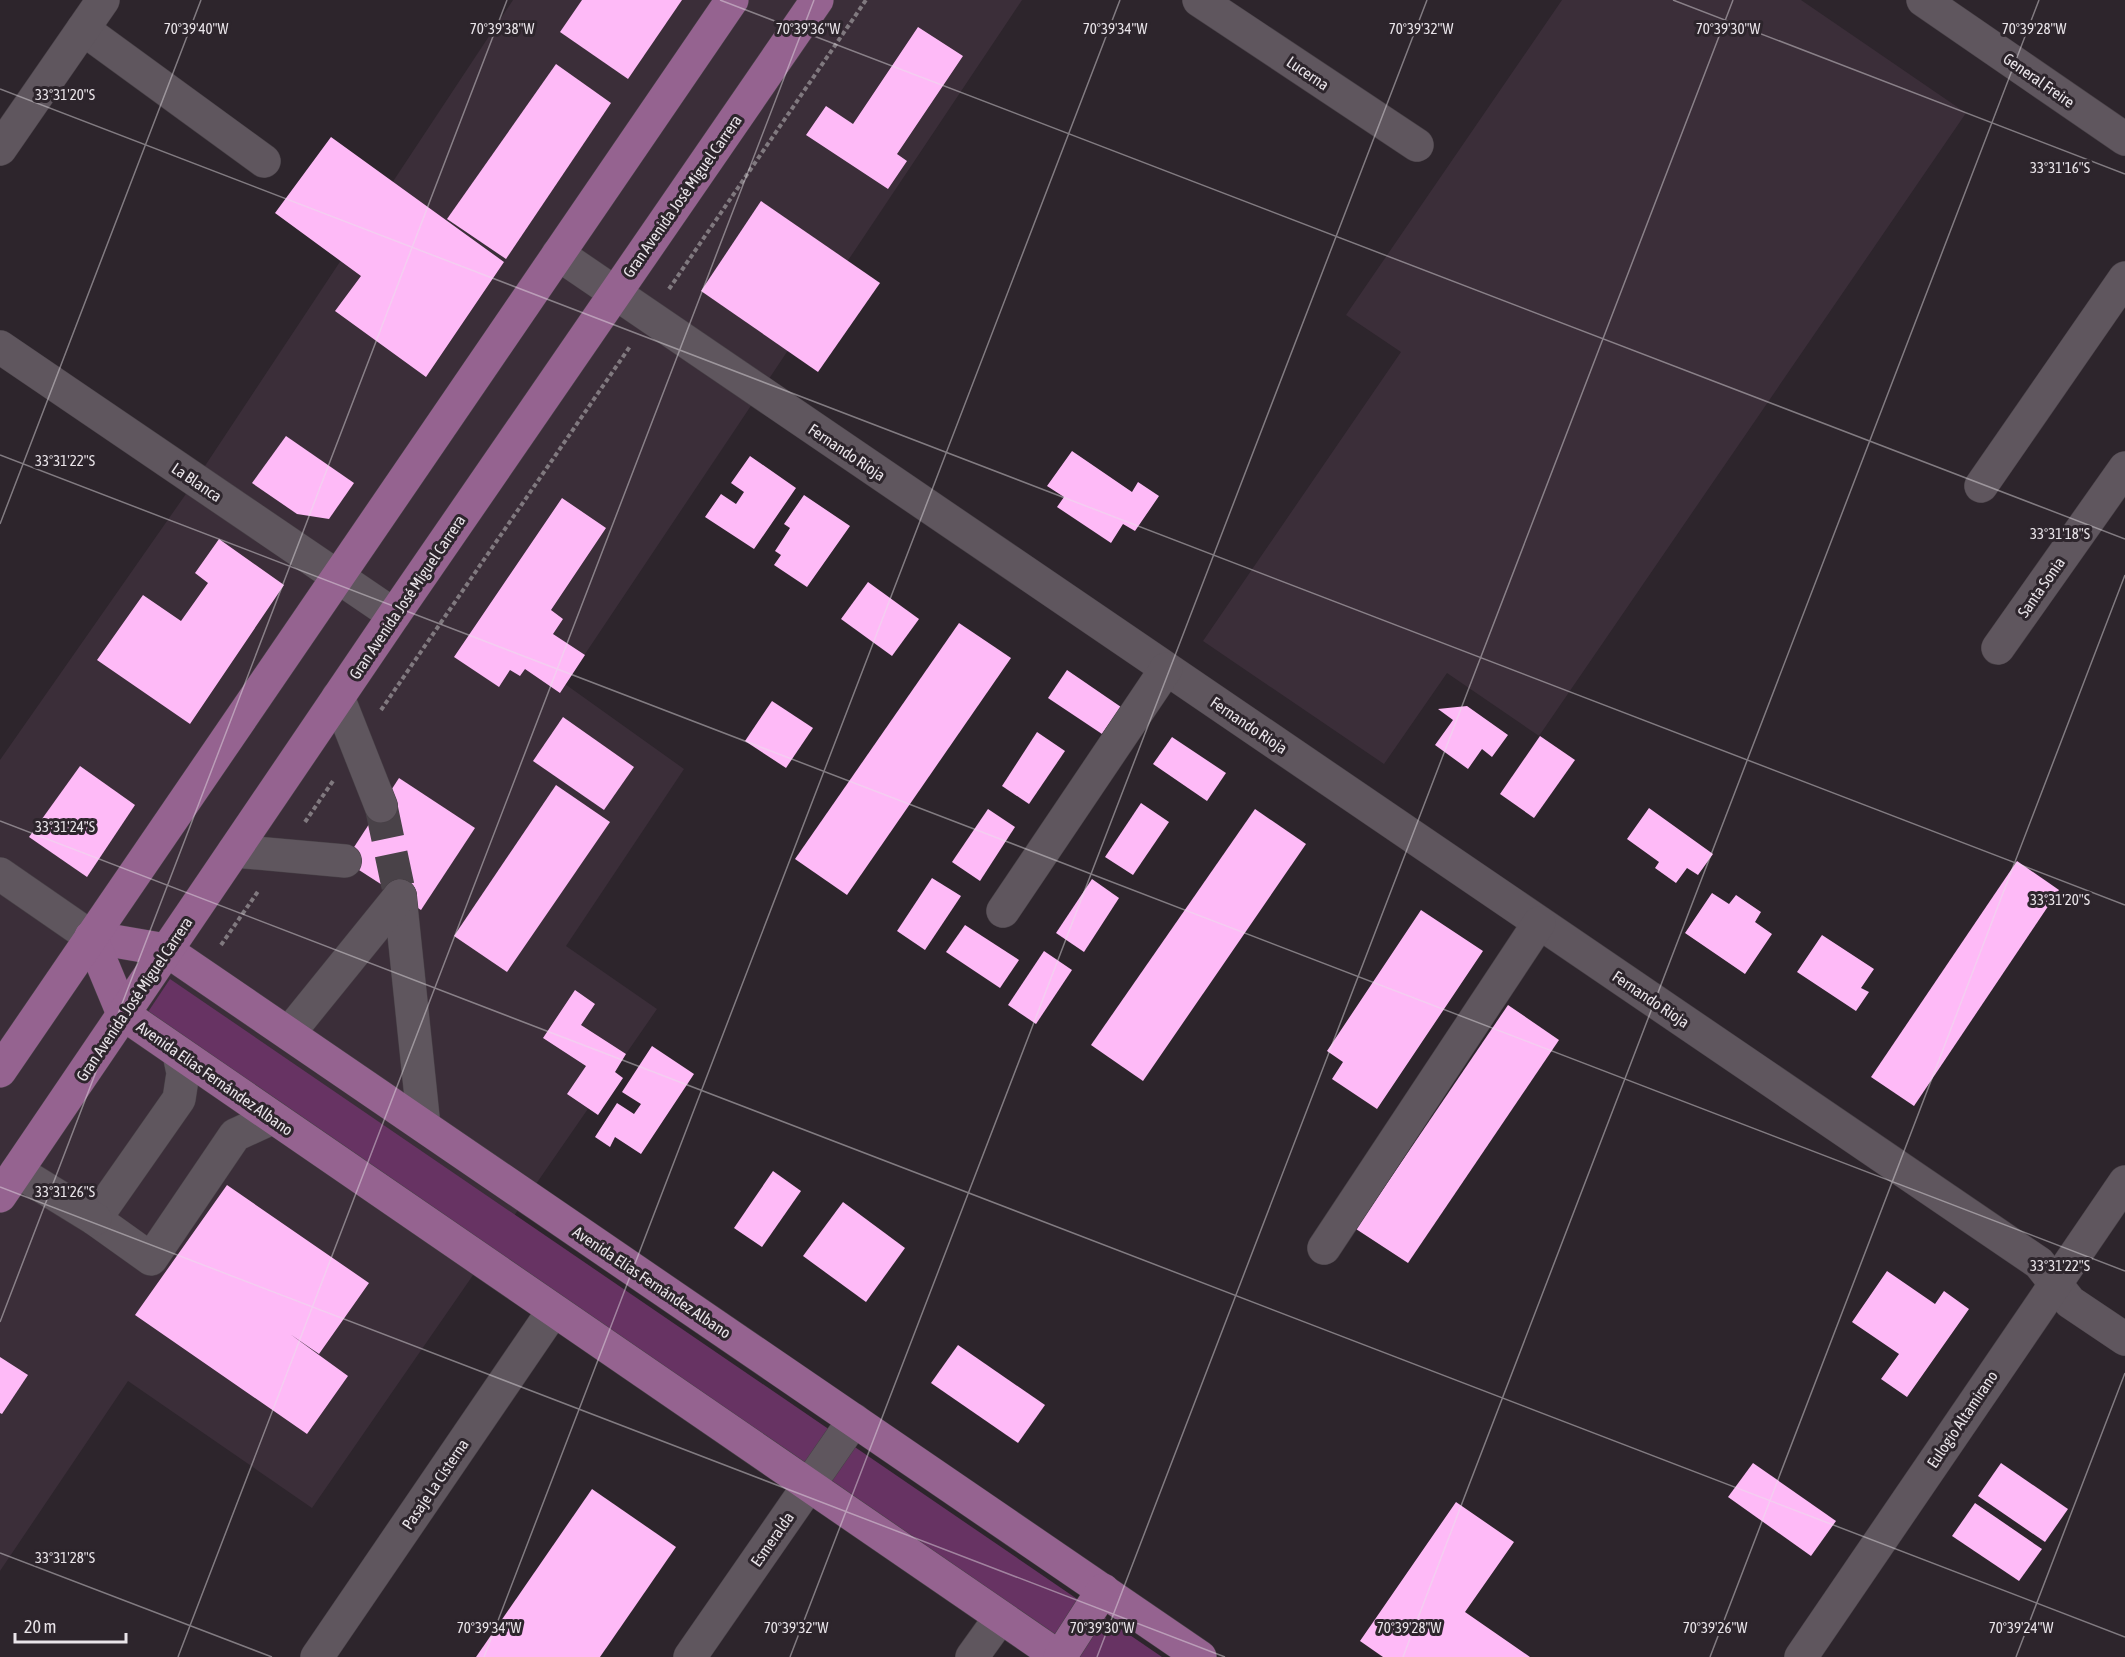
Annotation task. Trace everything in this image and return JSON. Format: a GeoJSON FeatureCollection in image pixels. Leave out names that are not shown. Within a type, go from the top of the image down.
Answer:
{"type":"FeatureCollection","features":[{"type":"Feature","properties":{"kind":"main road"},"geometry":{"type":"LineString","coordinates":[[0,1071],[732,0]]}},
{"type":"Feature","properties":{"kind":"main road","name":"Gran Avenida José Miguel Carrera"},"geometry":{"type":"LineString","coordinates":[[8,1183],[394,615],[817,0]]}},
{"type":"Feature","properties":{"kind":"main road","name":"Avenida Elías Fernández Albano"},"geometry":{"type":"LineString","coordinates":[[91,937],[166,950],[1200,1657]]}},
{"type":"Feature","properties":{"kind":"main road","name":"Avenida Elías Fernández Albano"},"geometry":{"type":"LineString","coordinates":[[91,937],[123,1014],[1060,1657]]}},
{"type":"Feature","properties":{"kind":"main road"},"geometry":{"type":"LineString","coordinates":[[1060,1657],[1103,1590]]}},
{"type":"Feature","properties":{"kind":"street"},"geometry":{"type":"LineString","coordinates":[[0,149],[103,0]]}},
{"type":"Feature","properties":{"kind":"street","name":"Lucerna"},"geometry":{"type":"LineString","coordinates":[[1198,0],[1417,145]]}},
{"type":"Feature","properties":{"kind":"street","name":"General Freire"},"geometry":{"type":"LineString","coordinates":[[1923,0],[2125,139]]}},
{"type":"Feature","properties":{"kind":"street"},"geometry":{"type":"LineString","coordinates":[[83,29],[264,161]]}},
{"type":"Feature","properties":{"kind":"street","name":"Fernando Rioja"},"geometry":{"type":"LineString","coordinates":[[558,254],[2038,1263],[2070,1302],[2125,1340]]}},
{"type":"Feature","properties":{"kind":"street"},"geometry":{"type":"LineString","coordinates":[[1981,486],[2125,278]]}},
{"type":"Feature","properties":{"kind":"street","name":"La Blanca"},"geometry":{"type":"LineString","coordinates":[[0,348],[394,615]]}},
{"type":"Feature","properties":{"kind":"street","name":"Santa Sonia"},"geometry":{"type":"LineString","coordinates":[[1998,648],[2125,468]]}},
{"type":"Feature","properties":{"kind":"street"},"geometry":{"type":"LineString","coordinates":[[1003,911],[1166,669]]}},
{"type":"Feature","properties":{"kind":"street"},"geometry":{"type":"LineString","coordinates":[[338,697],[381,806]]}},
{"type":"Feature","properties":{"kind":"street"},"geometry":{"type":"LineString","coordinates":[[234,850],[345,861]]}},
{"type":"Feature","properties":{"kind":"street","name":"Avenida Elías Fernández Albano"},"geometry":{"type":"LineString","coordinates":[[0,874],[91,937]]}},
{"type":"Feature","properties":{"kind":"street"},"geometry":{"type":"LineString","coordinates":[[289,1033],[400,896],[424,1126]]}},
{"type":"Feature","properties":{"kind":"street"},"geometry":{"type":"LineString","coordinates":[[1324,1248],[1539,922]]}},
{"type":"Feature","properties":{"kind":"street"},"geometry":{"type":"LineString","coordinates":[[95,1220],[179,1099],[183,1073],[179,1054]]}},
{"type":"Feature","properties":{"kind":"street"},"geometry":{"type":"LineString","coordinates":[[8,1183],[95,1220],[151,1259],[235,1135],[272,1118]]}},
{"type":"Feature","properties":{"kind":"street","name":"Eulogio Altamirano"},"geometry":{"type":"LineString","coordinates":[[1801,1657],[2125,1182]]}},
{"type":"Feature","properties":{"kind":"street","name":"Pasaje La Cisterna"},"geometry":{"type":"LineString","coordinates":[[317,1657],[553,1311]]}},
{"type":"Feature","properties":{"kind":"street","name":"Esmeralda"},"geometry":{"type":"LineString","coordinates":[[690,1657],[854,1420]]}},
{"type":"Feature","properties":{"kind":"street"},"geometry":{"type":"LineString","coordinates":[[972,1657],[1000,1618]]}},
{"type":"Feature","properties":{"kind":"path"},"geometry":{"type":"LineString","coordinates":[[220,946],[866,0]]}},
{"type":"Feature","properties":{"kind":"shaded area"},"geometry":{"type":"Polygon","coordinates":[[[513,0],[1022,0],[565,684],[684,769],[566,946],[657,1009],[312,1508],[128,1381],[0,1571],[0,760],[195,481],[513,0]]]}},
{"type":"Feature","properties":{"kind":"shaded area"},"geometry":{"type":"Polygon","coordinates":[[[1562,0],[1801,0],[1966,113],[1539,736],[1447,673],[1384,764],[1203,641],[1401,352],[1346,315],[1562,0]]]}},
{"type":"Feature","properties":{"kind":"shaded area"},"geometry":{"type":"Polygon","coordinates":[[[170,979],[1162,1657],[1078,1657],[144,1018],[170,979]]]}},
{"type":"Feature","properties":{"kind":"building"},"geometry":{"type":"Polygon","coordinates":[[[582,0],[682,0],[628,79],[560,32],[582,0]]]}},
{"type":"Feature","properties":{"kind":"building"},"geometry":{"type":"Polygon","coordinates":[[[918,27],[963,56],[897,154],[907,161],[888,189],[806,135],[826,106],[853,124],[918,27]]]}},
{"type":"Feature","properties":{"kind":"building"},"geometry":{"type":"Polygon","coordinates":[[[556,64],[611,103],[506,259],[447,219],[556,64]]]}},
{"type":"Feature","properties":{"kind":"building"},"geometry":{"type":"Polygon","coordinates":[[[331,137],[504,262],[426,377],[335,311],[361,276],[275,213],[331,137]]]}},
{"type":"Feature","properties":{"kind":"building"},"geometry":{"type":"Polygon","coordinates":[[[761,201],[880,283],[818,372],[701,291],[761,201]]]}},
{"type":"Feature","properties":{"kind":"building"},"geometry":{"type":"Polygon","coordinates":[[[286,436],[354,483],[329,519],[297,514],[252,483],[286,436]]]}},
{"type":"Feature","properties":{"kind":"building"},"geometry":{"type":"Polygon","coordinates":[[[1072,451],[1132,492],[1138,482],[1159,496],[1135,531],[1123,524],[1111,543],[1057,507],[1064,497],[1047,486],[1072,451]]]}},
{"type":"Feature","properties":{"kind":"building"},"geometry":{"type":"Polygon","coordinates":[[[750,456],[796,488],[754,549],[705,517],[721,494],[736,504],[744,492],[731,483],[750,456]]]}},
{"type":"Feature","properties":{"kind":"building"},"geometry":{"type":"Polygon","coordinates":[[[804,495],[850,526],[807,587],[774,565],[781,555],[775,551],[790,528],[784,524],[804,495]]]}},
{"type":"Feature","properties":{"kind":"building"},"geometry":{"type":"Polygon","coordinates":[[[562,498],[606,528],[551,610],[563,619],[553,634],[585,655],[560,693],[525,669],[520,676],[510,670],[499,687],[454,657],[562,498]]]}},
{"type":"Feature","properties":{"kind":"building"},"geometry":{"type":"Polygon","coordinates":[[[219,539],[284,585],[190,724],[97,660],[143,595],[181,621],[208,583],[195,573],[219,539]]]}},
{"type":"Feature","properties":{"kind":"building"},"geometry":{"type":"Polygon","coordinates":[[[868,582],[919,619],[892,656],[841,619],[868,582]]]}},
{"type":"Feature","properties":{"kind":"building"},"geometry":{"type":"Polygon","coordinates":[[[959,623],[1011,658],[847,895],[795,859],[959,623]]]}},
{"type":"Feature","properties":{"kind":"building"},"geometry":{"type":"Polygon","coordinates":[[[1067,670],[1121,707],[1102,734],[1048,698],[1067,670]]]}},
{"type":"Feature","properties":{"kind":"building"},"geometry":{"type":"Polygon","coordinates":[[[772,701],[813,728],[786,768],[745,741],[772,701]]]}},
{"type":"Feature","properties":{"kind":"building"},"geometry":{"type":"Polygon","coordinates":[[[1467,706],[1508,735],[1492,757],[1482,749],[1468,769],[1435,745],[1453,720],[1438,709],[1467,706]]]}},
{"type":"Feature","properties":{"kind":"building"},"geometry":{"type":"Polygon","coordinates":[[[563,717],[634,767],[604,810],[533,761],[563,717]]]}},
{"type":"Feature","properties":{"kind":"building"},"geometry":{"type":"Polygon","coordinates":[[[1037,732],[1065,751],[1029,804],[1002,786],[1037,732]]]}},
{"type":"Feature","properties":{"kind":"building"},"geometry":{"type":"Polygon","coordinates":[[[1540,736],[1575,760],[1534,818],[1500,794],[1540,736]]]}},
{"type":"Feature","properties":{"kind":"building"},"geometry":{"type":"Polygon","coordinates":[[[1172,737],[1226,773],[1207,801],[1153,764],[1172,737]]]}},
{"type":"Feature","properties":{"kind":"building"},"geometry":{"type":"Polygon","coordinates":[[[80,766],[135,805],[87,877],[29,837],[80,766]]]}},
{"type":"Feature","properties":{"kind":"building"},"geometry":{"type":"Polygon","coordinates":[[[399,778],[475,828],[421,910],[345,861],[399,778]]]}},
{"type":"Feature","properties":{"kind":"building"},"geometry":{"type":"Polygon","coordinates":[[[556,785],[610,822],[507,972],[454,936],[556,785]]]}},
{"type":"Feature","properties":{"kind":"building"},"geometry":{"type":"Polygon","coordinates":[[[1141,803],[1169,822],[1133,875],[1105,857],[1141,803]]]}},
{"type":"Feature","properties":{"kind":"building"},"geometry":{"type":"Polygon","coordinates":[[[1649,808],[1713,854],[1698,875],[1687,868],[1676,883],[1655,868],[1659,862],[1627,839],[1649,808]]]}},
{"type":"Feature","properties":{"kind":"building"},"geometry":{"type":"Polygon","coordinates":[[[988,809],[1015,827],[980,881],[952,862],[988,809]]]}},
{"type":"Feature","properties":{"kind":"building"},"geometry":{"type":"Polygon","coordinates":[[[1255,809],[1306,844],[1143,1081],[1091,1045],[1255,809]]]}},
{"type":"Feature","properties":{"kind":"building"},"geometry":{"type":"Polygon","coordinates":[[[2017,861],[2059,890],[1914,1106],[1871,1077],[2017,861]]]}},
{"type":"Feature","properties":{"kind":"building"},"geometry":{"type":"Polygon","coordinates":[[[932,878],[961,896],[925,950],[897,931],[932,878]]]}},
{"type":"Feature","properties":{"kind":"building"},"geometry":{"type":"Polygon","coordinates":[[[1092,879],[1119,898],[1084,952],[1056,933],[1092,879]]]}},
{"type":"Feature","properties":{"kind":"building"},"geometry":{"type":"Polygon","coordinates":[[[1712,893],[1729,904],[1736,895],[1761,912],[1755,922],[1772,934],[1745,974],[1685,933],[1712,893]]]}},
{"type":"Feature","properties":{"kind":"building"},"geometry":{"type":"Polygon","coordinates":[[[1421,910],[1483,951],[1377,1109],[1332,1079],[1343,1062],[1327,1051],[1421,910]]]}},
{"type":"Feature","properties":{"kind":"building"},"geometry":{"type":"Polygon","coordinates":[[[965,925],[1019,960],[1000,988],[946,952],[965,925]]]}},
{"type":"Feature","properties":{"kind":"building"},"geometry":{"type":"Polygon","coordinates":[[[1822,935],[1874,969],[1861,988],[1869,992],[1856,1011],[1797,972],[1822,935]]]}},
{"type":"Feature","properties":{"kind":"building"},"geometry":{"type":"Polygon","coordinates":[[[1044,951],[1072,970],[1036,1024],[1008,1005],[1044,951]]]}},
{"type":"Feature","properties":{"kind":"building"},"geometry":{"type":"Polygon","coordinates":[[[575,990],[595,1004],[581,1025],[626,1054],[615,1072],[623,1078],[598,1115],[567,1094],[586,1066],[543,1038],[575,990]]]}},
{"type":"Feature","properties":{"kind":"building"},"geometry":{"type":"Polygon","coordinates":[[[1508,1005],[1559,1040],[1408,1263],[1356,1229],[1508,1005]]]}},
{"type":"Feature","properties":{"kind":"building"},"geometry":{"type":"Polygon","coordinates":[[[652,1046],[694,1074],[641,1154],[615,1137],[610,1147],[595,1137],[617,1103],[634,1114],[641,1104],[622,1092],[652,1046]]]}},
{"type":"Feature","properties":{"kind":"building"},"geometry":{"type":"Polygon","coordinates":[[[773,1171],[801,1191],[762,1247],[734,1228],[773,1171]]]}},
{"type":"Feature","properties":{"kind":"building"},"geometry":{"type":"Polygon","coordinates":[[[227,1185],[369,1283],[319,1354],[290,1334],[348,1376],[307,1434],[135,1315],[227,1185]]]}},
{"type":"Feature","properties":{"kind":"building"},"geometry":{"type":"Polygon","coordinates":[[[843,1202],[905,1248],[866,1302],[803,1256],[843,1202]]]}},
{"type":"Feature","properties":{"kind":"building"},"geometry":{"type":"Polygon","coordinates":[[[1887,1271],[1935,1304],[1944,1291],[1969,1309],[1907,1397],[1881,1379],[1899,1354],[1852,1322],[1887,1271]]]}},
{"type":"Feature","properties":{"kind":"building"},"geometry":{"type":"Polygon","coordinates":[[[958,1345],[1045,1405],[1018,1443],[931,1383],[958,1345]]]}},
{"type":"Feature","properties":{"kind":"building"},"geometry":{"type":"Polygon","coordinates":[[[0,1357],[28,1375],[2,1414],[0,1413],[0,1357]]]}},
{"type":"Feature","properties":{"kind":"building"},"geometry":{"type":"Polygon","coordinates":[[[1753,1463],[1836,1521],[1811,1556],[1728,1497],[1753,1463]]]}},
{"type":"Feature","properties":{"kind":"building"},"geometry":{"type":"Polygon","coordinates":[[[2001,1463],[2068,1509],[2045,1542],[1978,1496],[2001,1463]]]}},
{"type":"Feature","properties":{"kind":"building"},"geometry":{"type":"Polygon","coordinates":[[[592,1489],[676,1547],[600,1657],[476,1657],[592,1489]]]}},
{"type":"Feature","properties":{"kind":"building"},"geometry":{"type":"Polygon","coordinates":[[[1456,1502],[1514,1542],[1465,1612],[1530,1657],[1383,1657],[1360,1641],[1456,1502]]]}},
{"type":"Feature","properties":{"kind":"building"},"geometry":{"type":"Polygon","coordinates":[[[1975,1503],[2042,1549],[2019,1581],[1952,1536],[1975,1503]]]}},
{"type":"Feature","properties":{"kind":"tunnel"},"geometry":{"type":"LineString","coordinates":[[381,806],[400,896]]}}]}
